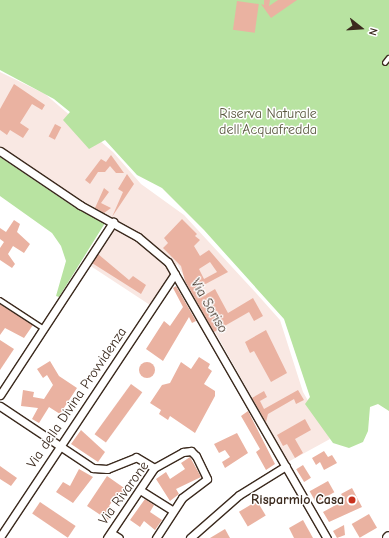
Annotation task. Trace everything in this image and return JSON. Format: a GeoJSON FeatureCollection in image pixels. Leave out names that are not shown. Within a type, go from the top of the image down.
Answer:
{"type":"FeatureCollection","features":[{"type":"Feature","properties":{"kind":"street","name":"Via Soriso"},"geometry":{"type":"LineString","coordinates":[[0,151],[80,205],[113,222],[151,246],[175,274],[327,538]]}},
{"type":"Feature","properties":{"kind":"street"},"geometry":{"type":"LineString","coordinates":[[0,395],[113,222]]}},
{"type":"Feature","properties":{"kind":"street","name":"Via della Divina Provvidenza"},"geometry":{"type":"LineString","coordinates":[[0,537],[175,274]]}},
{"type":"Feature","properties":{"kind":"street"},"geometry":{"type":"LineString","coordinates":[[0,406],[59,447],[96,470],[107,469],[136,457],[154,468]]}},
{"type":"Feature","properties":{"kind":"street","name":"Via Rivarone"},"geometry":{"type":"LineString","coordinates":[[109,535],[154,468],[189,451],[196,456],[207,475],[204,482],[184,496],[156,538]]}},
{"type":"Feature","properties":{"kind":"street"},"geometry":{"type":"LineString","coordinates":[[190,538],[235,498],[286,466]]}},
{"type":"Feature","properties":{"kind":"street"},"geometry":{"type":"LineString","coordinates":[[140,490],[173,511]]}},
{"type":"Feature","properties":{"kind":"street"},"geometry":{"type":"LineString","coordinates":[[109,535],[119,538]]}},
{"type":"Feature","properties":{"kind":"lane"},"geometry":{"type":"LineString","coordinates":[[385,63],[389,58]]}},
{"type":"Feature","properties":{"kind":"lane"},"geometry":{"type":"LineString","coordinates":[[0,300],[43,328]]}},
{"type":"Feature","properties":{"kind":"shaded area"},"geometry":{"type":"Polygon","coordinates":[[[0,72],[45,94],[113,152],[141,184],[184,215],[256,293],[280,320],[303,392],[330,439],[288,462],[177,264],[150,305],[86,263],[113,222],[0,151],[0,72]]]}},
{"type":"Feature","properties":{"kind":"green space","name":"Riserva Naturale dell'Acquafredda"},"geometry":{"type":"Polygon","coordinates":[[[0,0],[389,0],[389,411],[378,404],[370,407],[368,431],[363,442],[349,448],[333,443],[305,404],[310,397],[284,319],[204,230],[162,188],[137,175],[105,140],[89,149],[63,120],[70,112],[54,99],[0,70],[0,0]]]}},
{"type":"Feature","properties":{"kind":"green space"},"geometry":{"type":"Polygon","coordinates":[[[0,157],[77,209],[105,223],[59,297],[56,296],[66,261],[61,246],[52,233],[0,196],[0,157]]]}},
{"type":"Feature","properties":{"kind":"building"},"geometry":{"type":"Polygon","coordinates":[[[264,0],[270,0],[269,6],[278,0],[297,0],[271,18],[261,4],[264,5],[264,0]]]}},
{"type":"Feature","properties":{"kind":"building"},"geometry":{"type":"Polygon","coordinates":[[[237,1],[259,4],[255,33],[233,30],[237,1]]]}},
{"type":"Feature","properties":{"kind":"building"},"geometry":{"type":"Polygon","coordinates":[[[14,84],[45,105],[42,110],[32,104],[20,123],[29,129],[23,138],[10,130],[7,135],[0,130],[0,109],[14,84]]]}},
{"type":"Feature","properties":{"kind":"building"},"geometry":{"type":"Polygon","coordinates":[[[55,124],[61,127],[55,140],[49,136],[55,124]]]}},
{"type":"Feature","properties":{"kind":"building"},"geometry":{"type":"Polygon","coordinates":[[[111,155],[124,173],[116,173],[110,166],[105,172],[98,172],[90,184],[85,180],[101,159],[106,162],[111,155]]]}},
{"type":"Feature","properties":{"kind":"building"},"geometry":{"type":"Polygon","coordinates":[[[127,174],[134,184],[112,217],[123,192],[118,189],[127,174]]]}},
{"type":"Feature","properties":{"kind":"building"},"geometry":{"type":"Polygon","coordinates":[[[104,188],[109,192],[101,203],[111,208],[104,213],[95,208],[104,188]]]}},
{"type":"Feature","properties":{"kind":"building"},"geometry":{"type":"Polygon","coordinates":[[[182,219],[197,234],[195,236],[200,240],[194,246],[200,256],[209,250],[228,272],[200,287],[205,295],[215,289],[228,313],[253,298],[263,316],[254,321],[249,312],[214,332],[185,281],[181,266],[163,248],[168,243],[164,238],[182,219]],[[210,262],[199,269],[204,279],[217,272],[210,262]]]}},
{"type":"Feature","properties":{"kind":"building"},"geometry":{"type":"Polygon","coordinates":[[[14,220],[20,224],[17,232],[30,244],[24,253],[13,246],[8,254],[15,264],[12,268],[0,260],[0,248],[4,242],[0,239],[0,228],[6,232],[14,220]]]}},
{"type":"Feature","properties":{"kind":"building"},"geometry":{"type":"Polygon","coordinates":[[[98,254],[129,280],[133,276],[146,285],[141,294],[92,263],[98,254]]]}},
{"type":"Feature","properties":{"kind":"building"},"geometry":{"type":"Polygon","coordinates":[[[176,286],[196,321],[192,323],[189,317],[163,361],[146,349],[164,321],[170,326],[183,307],[173,288],[176,286]]]}},
{"type":"Feature","properties":{"kind":"building"},"geometry":{"type":"Polygon","coordinates":[[[0,304],[33,325],[24,338],[5,328],[0,335],[0,304]]]}},
{"type":"Feature","properties":{"kind":"building"},"geometry":{"type":"Polygon","coordinates":[[[266,330],[287,373],[271,382],[254,351],[250,353],[245,342],[266,330]]]}},
{"type":"Feature","properties":{"kind":"building"},"geometry":{"type":"Polygon","coordinates":[[[0,340],[14,349],[0,370],[0,340]]]}},
{"type":"Feature","properties":{"kind":"building"},"geometry":{"type":"Polygon","coordinates":[[[199,357],[210,364],[208,368],[212,371],[204,384],[215,391],[215,396],[195,433],[170,416],[168,420],[159,414],[161,410],[150,403],[162,385],[170,383],[181,362],[191,369],[199,357]]]}},
{"type":"Feature","properties":{"kind":"building"},"geometry":{"type":"Polygon","coordinates":[[[50,361],[59,376],[77,388],[60,414],[49,407],[39,423],[32,419],[38,408],[21,406],[23,390],[34,392],[33,397],[44,399],[53,385],[47,375],[43,378],[37,369],[50,361]]]}},
{"type":"Feature","properties":{"kind":"building"},"geometry":{"type":"Polygon","coordinates":[[[144,362],[150,362],[155,367],[153,376],[150,378],[144,378],[139,373],[139,367],[144,362]]]}},
{"type":"Feature","properties":{"kind":"building"},"geometry":{"type":"Polygon","coordinates":[[[131,384],[142,392],[106,442],[95,434],[131,384]]]}},
{"type":"Feature","properties":{"kind":"building"},"geometry":{"type":"Polygon","coordinates":[[[298,390],[304,400],[296,404],[294,399],[268,414],[266,422],[252,398],[264,391],[267,397],[260,401],[264,409],[298,390]]]}},
{"type":"Feature","properties":{"kind":"building"},"geometry":{"type":"Polygon","coordinates":[[[248,411],[275,464],[266,470],[256,452],[260,449],[241,416],[248,411]]]}},
{"type":"Feature","properties":{"kind":"building"},"geometry":{"type":"Polygon","coordinates":[[[305,419],[311,430],[295,439],[303,453],[295,458],[287,444],[283,446],[277,435],[305,419]]]}},
{"type":"Feature","properties":{"kind":"building"},"geometry":{"type":"Polygon","coordinates":[[[81,430],[105,452],[98,462],[71,444],[81,430]]]}},
{"type":"Feature","properties":{"kind":"building"},"geometry":{"type":"Polygon","coordinates":[[[237,433],[248,453],[225,468],[222,462],[230,457],[225,450],[219,453],[214,444],[237,433]]]}},
{"type":"Feature","properties":{"kind":"building"},"geometry":{"type":"Polygon","coordinates":[[[324,451],[328,457],[332,455],[337,463],[324,470],[320,462],[316,465],[312,458],[324,451]]]}},
{"type":"Feature","properties":{"kind":"building"},"geometry":{"type":"Polygon","coordinates":[[[190,457],[201,477],[176,489],[179,494],[170,501],[156,479],[166,472],[170,479],[185,469],[181,463],[190,457]]]}},
{"type":"Feature","properties":{"kind":"building"},"geometry":{"type":"Polygon","coordinates":[[[303,465],[311,478],[304,482],[296,469],[303,465]]]}},
{"type":"Feature","properties":{"kind":"building"},"geometry":{"type":"Polygon","coordinates":[[[0,466],[17,478],[11,486],[0,479],[0,466]]]}},
{"type":"Feature","properties":{"kind":"building"},"geometry":{"type":"Polygon","coordinates":[[[79,469],[93,477],[73,503],[56,492],[63,482],[70,486],[79,469]]]}},
{"type":"Feature","properties":{"kind":"building"},"geometry":{"type":"Polygon","coordinates":[[[107,476],[127,490],[121,500],[116,496],[109,506],[115,510],[108,520],[87,506],[107,476]]]}},
{"type":"Feature","properties":{"kind":"building"},"geometry":{"type":"Polygon","coordinates":[[[328,481],[334,492],[316,503],[310,491],[328,481]]]}},
{"type":"Feature","properties":{"kind":"building"},"geometry":{"type":"Polygon","coordinates":[[[352,488],[362,507],[329,522],[323,512],[345,500],[341,494],[352,488]]]}},
{"type":"Feature","properties":{"kind":"building"},"geometry":{"type":"Polygon","coordinates":[[[145,499],[154,505],[150,512],[162,520],[155,530],[144,521],[140,527],[130,520],[145,499]]]}},
{"type":"Feature","properties":{"kind":"building"},"geometry":{"type":"Polygon","coordinates":[[[257,501],[266,516],[248,526],[239,512],[257,501]]]}},
{"type":"Feature","properties":{"kind":"building"},"geometry":{"type":"Polygon","coordinates":[[[40,502],[76,526],[68,538],[32,514],[40,502]]]}},
{"type":"Feature","properties":{"kind":"building"},"geometry":{"type":"Polygon","coordinates":[[[369,514],[377,528],[360,538],[352,524],[369,514]]]}},
{"type":"Feature","properties":{"kind":"building"},"geometry":{"type":"Polygon","coordinates":[[[303,520],[313,538],[294,538],[289,528],[303,520]]]}},
{"type":"Feature","properties":{"kind":"building"},"geometry":{"type":"Polygon","coordinates":[[[344,525],[345,535],[337,538],[333,531],[344,525]]]}},
{"type":"Feature","properties":{"kind":"building"},"geometry":{"type":"Polygon","coordinates":[[[225,529],[230,538],[210,538],[225,529]]]}},
{"type":"Feature","properties":{"kind":"place","name":"Risparmio Casa"},"geometry":{"type":"Point","coordinates":[352,500]}}]}
